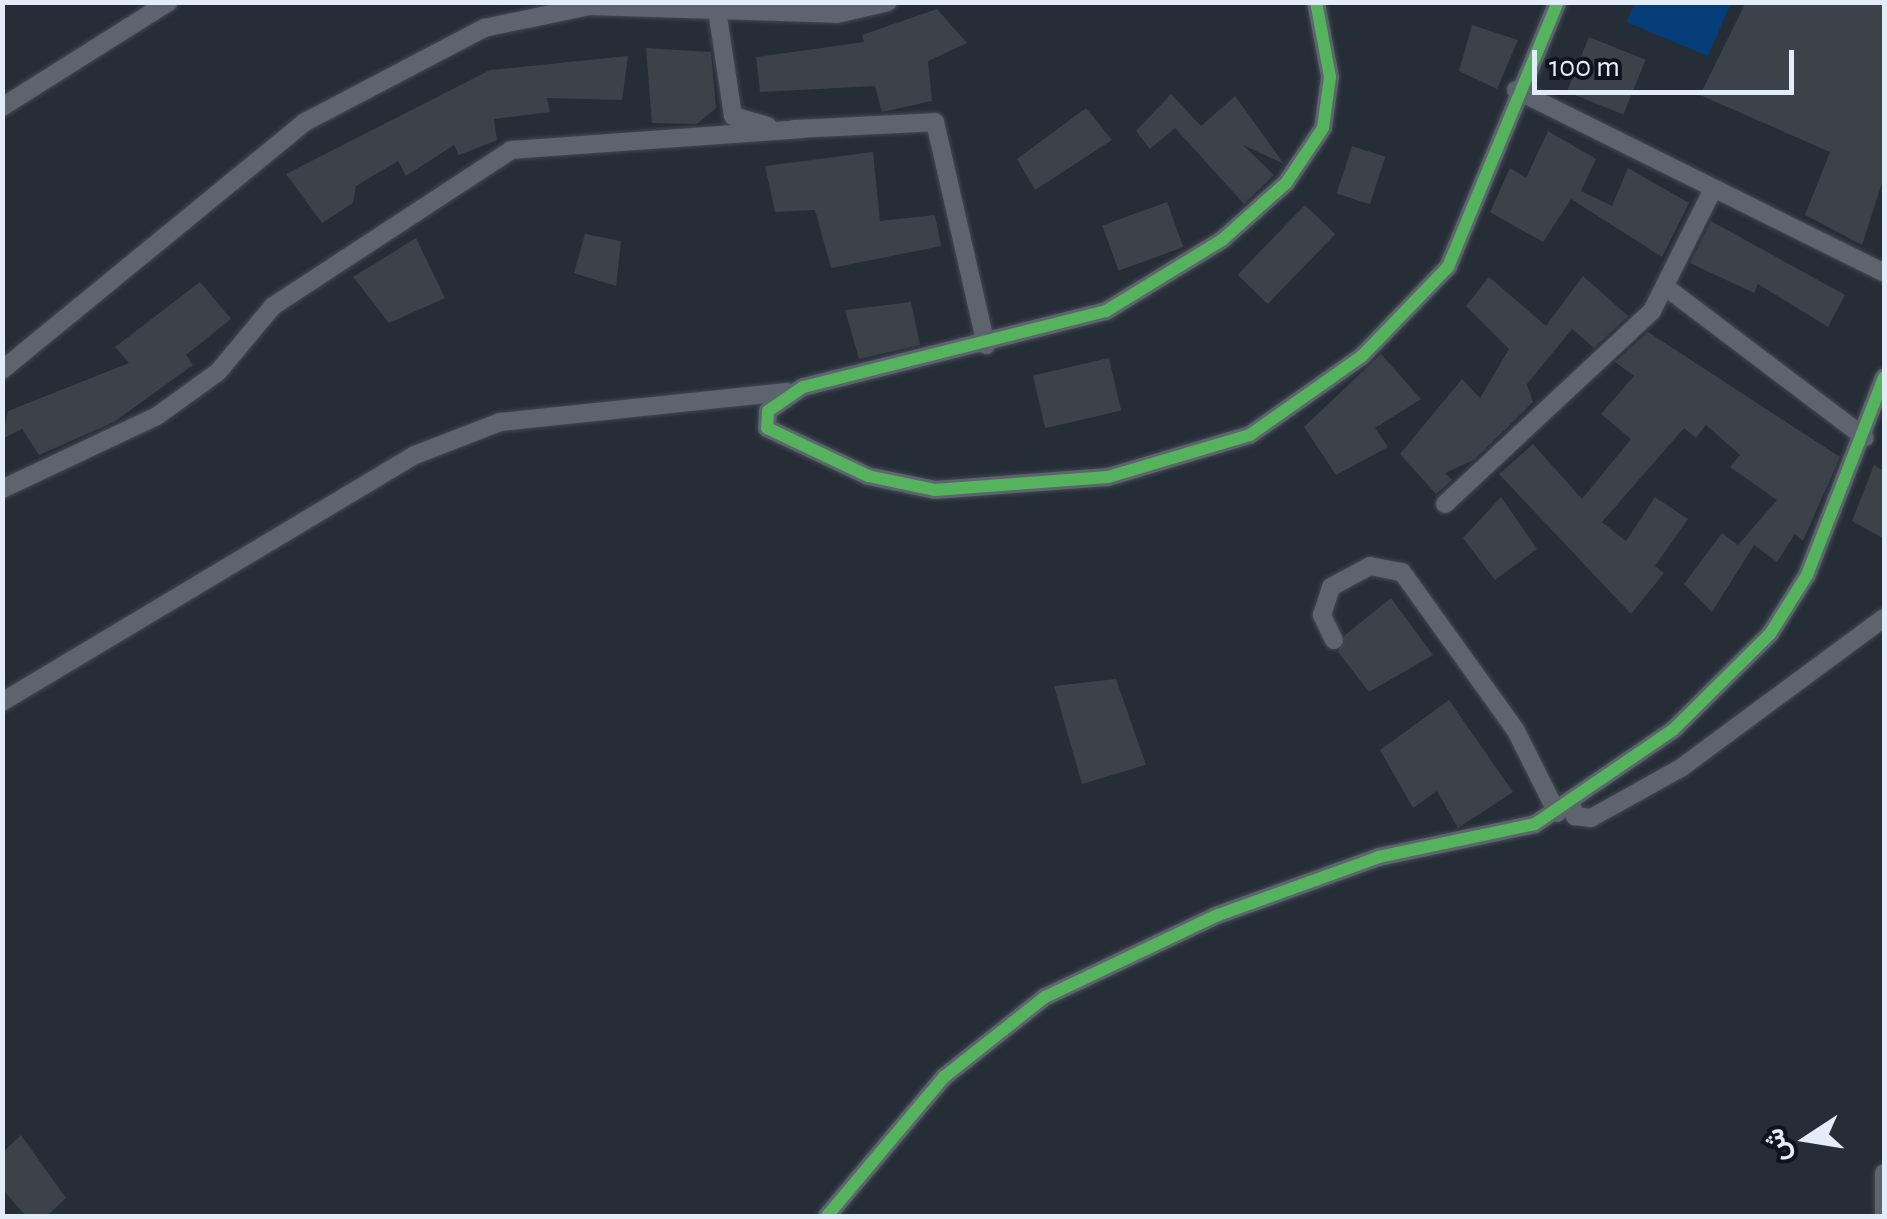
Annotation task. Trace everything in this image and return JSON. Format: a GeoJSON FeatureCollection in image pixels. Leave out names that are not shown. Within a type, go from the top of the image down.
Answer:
{"type":"FeatureCollection","features":[{"type":"Feature","properties":{"kind":"street"},"geometry":{"type":"LineString","coordinates":[[2,107],[169,2]]}},
{"type":"Feature","properties":{"kind":"street"},"geometry":{"type":"LineString","coordinates":[[2,370],[305,122],[377,78],[484,28],[563,8],[717,10],[756,6],[838,14],[888,2]]}},
{"type":"Feature","properties":{"kind":"street"},"geometry":{"type":"LineString","coordinates":[[2,702],[279,530],[432,448],[500,422],[792,392],[986,345],[1141,294],[1286,183],[1327,116],[1316,2]]}},
{"type":"Feature","properties":{"kind":"street"},"geometry":{"type":"LineString","coordinates":[[792,392],[768,411],[777,435],[920,489],[1057,485],[1215,452],[1286,414],[1429,292],[1472,223],[1516,90],[1558,2]]}},
{"type":"Feature","properties":{"kind":"street"},"geometry":{"type":"LineString","coordinates":[[717,10],[732,116],[802,130]]}},
{"type":"Feature","properties":{"kind":"street"},"geometry":{"type":"LineString","coordinates":[[1516,90],[1712,191],[1884,272]]}},
{"type":"Feature","properties":{"kind":"street"},"geometry":{"type":"LineString","coordinates":[[2,489],[157,416],[218,372],[273,306],[511,150],[935,122],[986,345]]}},
{"type":"Feature","properties":{"kind":"street"},"geometry":{"type":"LineString","coordinates":[[1444,504],[1626,339],[1666,288],[1712,191]]}},
{"type":"Feature","properties":{"kind":"street"},"geometry":{"type":"LineString","coordinates":[[1666,288],[1866,438]]}},
{"type":"Feature","properties":{"kind":"street"},"geometry":{"type":"LineString","coordinates":[[827,1216],[944,1078],[1045,997],[1246,905],[1379,857],[1518,830],[1564,808],[1700,708],[1770,634],[1822,548],[1866,438],[1884,377]]}},
{"type":"Feature","properties":{"kind":"street"},"geometry":{"type":"LineString","coordinates":[[1334,640],[1322,615],[1331,587],[1370,566],[1402,572],[1505,714],[1564,808],[1575,816],[1591,818],[1682,768],[1884,618]]}},
{"type":"Feature","properties":{"kind":"street"},"geometry":{"type":"LineString","coordinates":[[1884,1173],[1884,1215]]}},
{"type":"Feature","properties":{"kind":"shaded area"},"geometry":{"type":"Polygon","coordinates":[[[1635,2],[1731,3],[1708,56],[1626,22],[1635,2]]]}},
{"type":"Feature","properties":{"kind":"building"},"geometry":{"type":"Polygon","coordinates":[[[1746,2],[1884,2],[1884,177],[1862,245],[1805,215],[1830,152],[1700,95],[1746,2]]]}},
{"type":"Feature","properties":{"kind":"building"},"geometry":{"type":"Polygon","coordinates":[[[937,9],[967,43],[928,61],[932,101],[882,112],[875,86],[760,92],[756,57],[864,42],[862,35],[937,9]]]}},
{"type":"Feature","properties":{"kind":"building"},"geometry":{"type":"Polygon","coordinates":[[[1472,25],[1518,40],[1497,89],[1459,71],[1472,25]]]}},
{"type":"Feature","properties":{"kind":"building"},"geometry":{"type":"Polygon","coordinates":[[[1589,37],[1646,60],[1623,115],[1567,92],[1589,37]]]}},
{"type":"Feature","properties":{"kind":"building"},"geometry":{"type":"Polygon","coordinates":[[[646,48],[711,52],[716,108],[697,124],[652,123],[646,48]]]}},
{"type":"Feature","properties":{"kind":"building"},"geometry":{"type":"Polygon","coordinates":[[[628,56],[622,100],[547,98],[550,112],[494,119],[497,140],[459,155],[454,145],[406,176],[398,161],[356,186],[353,203],[322,223],[286,174],[490,70],[628,56]]]}},
{"type":"Feature","properties":{"kind":"building"},"geometry":{"type":"Polygon","coordinates":[[[1171,94],[1201,126],[1235,96],[1284,164],[1243,145],[1274,175],[1244,204],[1175,128],[1150,149],[1136,131],[1171,94]]]}},
{"type":"Feature","properties":{"kind":"building"},"geometry":{"type":"Polygon","coordinates":[[[1086,108],[1112,140],[1035,190],[1017,159],[1086,108]]]}},
{"type":"Feature","properties":{"kind":"building"},"geometry":{"type":"Polygon","coordinates":[[[1548,131],[1596,159],[1581,191],[1612,206],[1628,168],[1689,203],[1662,257],[1571,199],[1543,242],[1490,212],[1510,168],[1526,178],[1548,131]]]}},
{"type":"Feature","properties":{"kind":"building"},"geometry":{"type":"Polygon","coordinates":[[[1352,146],[1385,157],[1370,204],[1337,194],[1352,146]]]}},
{"type":"Feature","properties":{"kind":"building"},"geometry":{"type":"Polygon","coordinates":[[[873,152],[880,221],[935,215],[941,246],[831,268],[815,210],[775,212],[765,166],[873,152]]]}},
{"type":"Feature","properties":{"kind":"building"},"geometry":{"type":"Polygon","coordinates":[[[1167,202],[1183,247],[1119,271],[1102,226],[1167,202]]]}},
{"type":"Feature","properties":{"kind":"building"},"geometry":{"type":"Polygon","coordinates":[[[1305,205],[1335,234],[1268,304],[1238,275],[1305,205]]]}},
{"type":"Feature","properties":{"kind":"building"},"geometry":{"type":"Polygon","coordinates":[[[1711,221],[1845,295],[1828,327],[1758,284],[1754,293],[1690,263],[1711,221]]]}},
{"type":"Feature","properties":{"kind":"building"},"geometry":{"type":"Polygon","coordinates":[[[585,234],[621,241],[616,286],[574,273],[585,234]]]}},
{"type":"Feature","properties":{"kind":"building"},"geometry":{"type":"Polygon","coordinates":[[[416,238],[445,298],[389,323],[353,277],[416,238]]]}},
{"type":"Feature","properties":{"kind":"building"},"geometry":{"type":"Polygon","coordinates":[[[1583,276],[1628,316],[1594,348],[1572,329],[1527,384],[1533,402],[1474,460],[1445,473],[1452,480],[1436,494],[1400,454],[1462,379],[1480,398],[1509,349],[1466,306],[1489,277],[1546,326],[1583,276]]]}},
{"type":"Feature","properties":{"kind":"building"},"geometry":{"type":"Polygon","coordinates":[[[200,282],[231,319],[186,355],[193,365],[114,422],[39,455],[22,429],[2,439],[8,411],[129,363],[115,347],[200,282]]]}},
{"type":"Feature","properties":{"kind":"building"},"geometry":{"type":"Polygon","coordinates":[[[911,302],[920,345],[859,359],[845,310],[911,302]]]}},
{"type":"Feature","properties":{"kind":"building"},"geometry":{"type":"Polygon","coordinates":[[[1648,332],[1840,457],[1803,541],[1795,534],[1777,562],[1754,545],[1712,612],[1684,584],[1722,533],[1738,545],[1777,500],[1730,467],[1740,455],[1706,425],[1696,438],[1684,428],[1602,522],[1626,541],[1655,497],[1688,519],[1655,566],[1664,573],[1631,614],[1499,474],[1533,444],[1582,499],[1631,439],[1601,414],[1634,376],[1615,362],[1648,332]]]}},
{"type":"Feature","properties":{"kind":"building"},"geometry":{"type":"Polygon","coordinates":[[[1381,354],[1421,399],[1375,428],[1388,447],[1336,475],[1304,427],[1381,354]]]}},
{"type":"Feature","properties":{"kind":"building"},"geometry":{"type":"Polygon","coordinates":[[[1109,358],[1121,411],[1045,428],[1033,376],[1109,358]]]}},
{"type":"Feature","properties":{"kind":"building"},"geometry":{"type":"Polygon","coordinates":[[[1874,465],[1884,471],[1884,539],[1852,521],[1874,465]]]}},
{"type":"Feature","properties":{"kind":"building"},"geometry":{"type":"Polygon","coordinates":[[[1501,497],[1537,549],[1495,580],[1463,538],[1501,497]]]}},
{"type":"Feature","properties":{"kind":"building"},"geometry":{"type":"Polygon","coordinates":[[[1391,598],[1433,655],[1369,692],[1338,652],[1345,635],[1391,598]]]}},
{"type":"Feature","properties":{"kind":"building"},"geometry":{"type":"Polygon","coordinates":[[[1116,679],[1146,765],[1082,784],[1054,686],[1116,679]]]}},
{"type":"Feature","properties":{"kind":"building"},"geometry":{"type":"Polygon","coordinates":[[[1449,700],[1513,792],[1458,828],[1437,791],[1413,808],[1380,750],[1449,700]]]}},
{"type":"Feature","properties":{"kind":"building"},"geometry":{"type":"Polygon","coordinates":[[[21,1135],[66,1198],[47,1216],[26,1216],[2,1189],[2,1153],[21,1135]]]}},
{"type":"Feature","properties":{"kind":"cycle path"},"geometry":{"type":"LineString","coordinates":[[1316,2],[1330,77],[1323,128],[1286,183],[1222,240],[1106,311],[803,387],[768,411],[767,428],[868,476],[935,490],[1108,477],[1250,435],[1362,356],[1448,267],[1558,2]]}},
{"type":"Feature","properties":{"kind":"cycle path"},"geometry":{"type":"LineString","coordinates":[[827,1216],[944,1077],[1045,997],[1218,915],[1379,857],[1535,824],[1673,730],[1770,634],[1807,575],[1884,377]]}}]}
